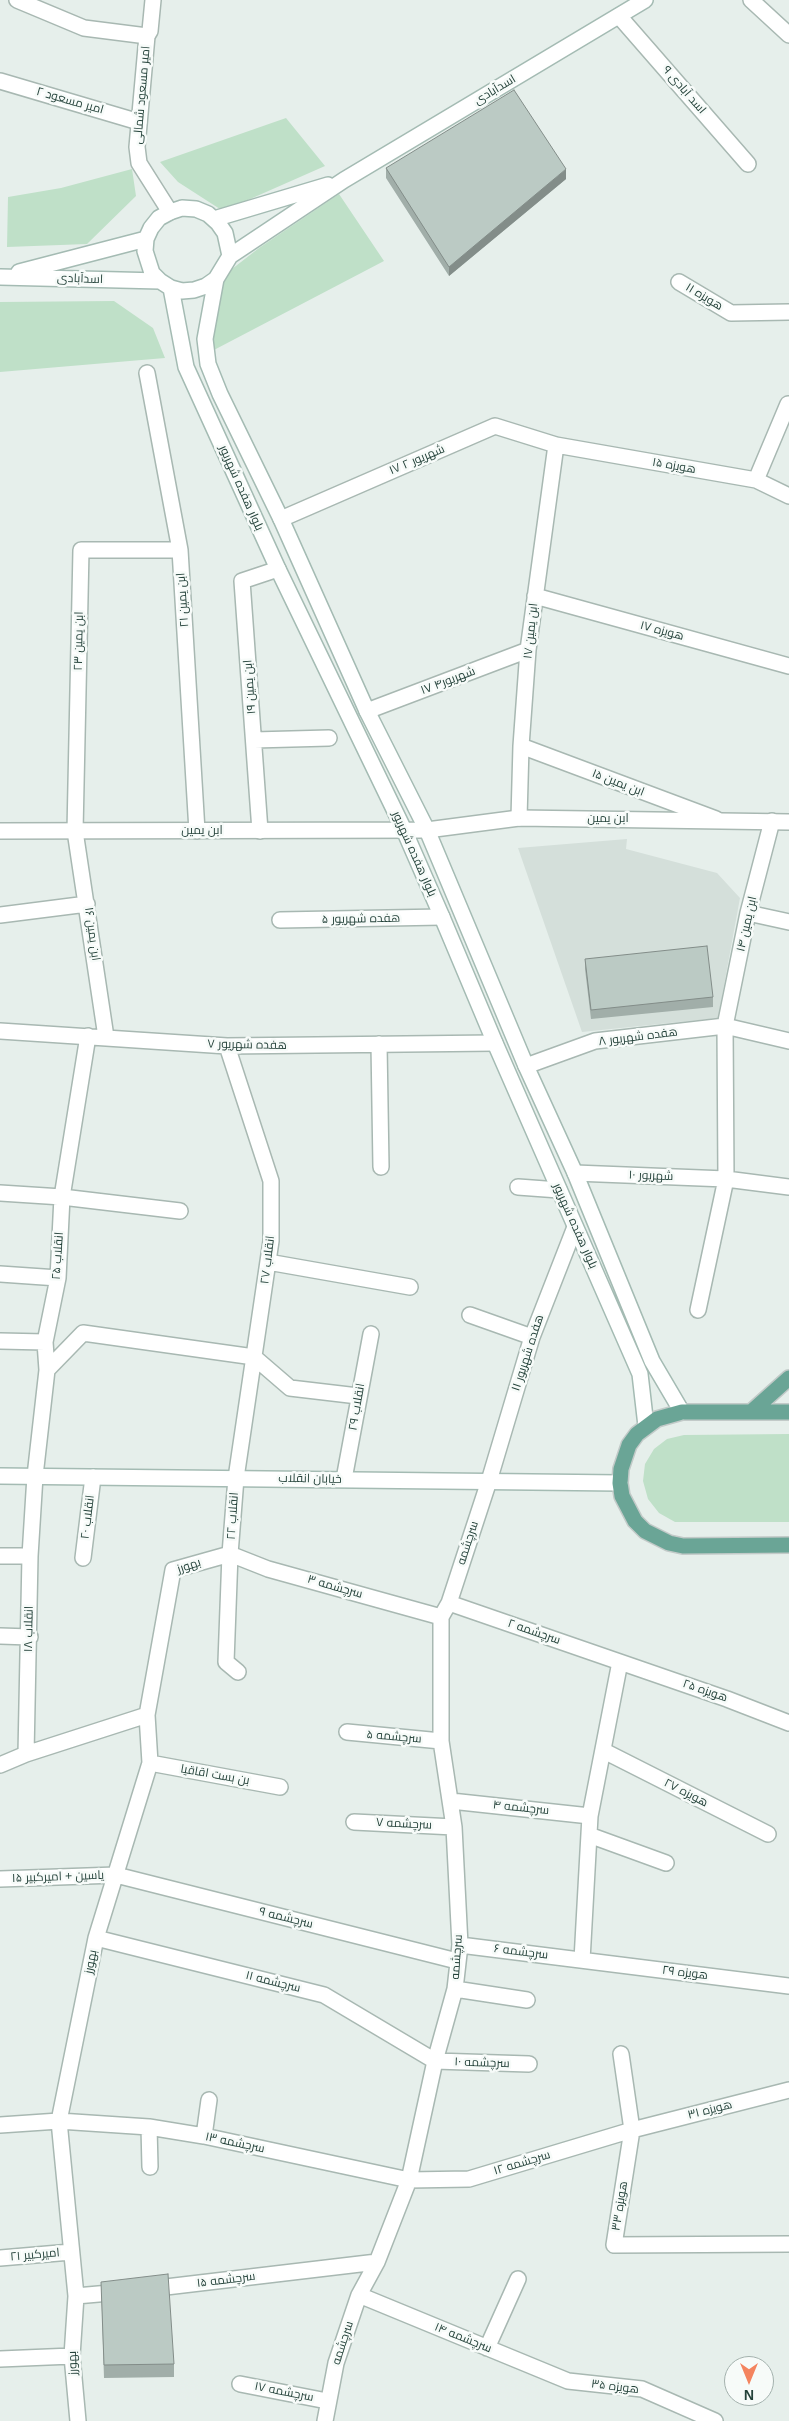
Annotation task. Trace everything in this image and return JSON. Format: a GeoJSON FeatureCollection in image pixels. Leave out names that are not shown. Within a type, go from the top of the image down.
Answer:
{"type":"FeatureCollection","features":[{"type":"Feature","properties":{"kind":"main road"},"geometry":{"type":"LineString","coordinates":[[751,1412],[789,1378]]}},
{"type":"Feature","properties":{"kind":"main road"},"geometry":{"type":"LineString","coordinates":[[789,1412],[682,1412],[669,1414],[646,1426],[637,1434],[627,1451],[621,1469],[620,1482],[622,1496],[635,1521],[656,1538],[683,1546],[782,1545],[789,1557]]}},
{"type":"Feature","properties":{"kind":"street"},"geometry":{"type":"LineString","coordinates":[[17,0],[84,28],[147,36]]}},
{"type":"Feature","properties":{"kind":"street","name":"امیر مسعود شمالی"},"geometry":{"type":"LineString","coordinates":[[153,0],[150,31],[147,36],[137,146],[139,163],[170,212]]}},
{"type":"Feature","properties":{"kind":"street","name":"اسدآبادی"},"geometry":{"type":"LineString","coordinates":[[230,256],[344,180],[646,0]]}},
{"type":"Feature","properties":{"kind":"street"},"geometry":{"type":"LineString","coordinates":[[751,0],[789,35]]}},
{"type":"Feature","properties":{"kind":"street","name":"اسد آبادی ۹"},"geometry":{"type":"LineString","coordinates":[[619,16],[748,164]]}},
{"type":"Feature","properties":{"kind":"street","name":"امیر مسعود ۲"},"geometry":{"type":"LineString","coordinates":[[0,81],[139,122]]}},
{"type":"Feature","properties":{"kind":"street","name":"اسدآبادی"},"geometry":{"type":"LineString","coordinates":[[214,219],[344,180]]}},
{"type":"Feature","properties":{"kind":"street"},"geometry":{"type":"LineString","coordinates":[[182,208],[196,209],[214,219],[224,234],[230,256],[216,279],[206,286],[194,290],[182,291],[165,285],[147,262],[146,239],[151,228],[159,218],[182,208]]}},
{"type":"Feature","properties":{"kind":"street","name":"اسدآبادی"},"geometry":{"type":"LineString","coordinates":[[0,276],[146,239]]}},
{"type":"Feature","properties":{"kind":"street","name":"اسدآبادی"},"geometry":{"type":"LineString","coordinates":[[0,276],[165,285]]}},
{"type":"Feature","properties":{"kind":"street","name":"بلوار هفده شهریور"},"geometry":{"type":"LineString","coordinates":[[216,279],[205,339],[208,364],[220,394],[281,519],[367,711],[427,830],[526,1066],[575,1173],[652,1361],[682,1412]]}},
{"type":"Feature","properties":{"kind":"street","name":"هویزه ۱۱"},"geometry":{"type":"LineString","coordinates":[[679,282],[731,313],[789,312]]}},
{"type":"Feature","properties":{"kind":"street","name":"بلوار هفده شهریور"},"geometry":{"type":"LineString","coordinates":[[165,285],[186,367],[278,569],[404,830],[640,1374],[646,1426]]}},
{"type":"Feature","properties":{"kind":"street","name":"ابن یمین ۲۱"},"geometry":{"type":"LineString","coordinates":[[147,373],[180,550],[197,831]]}},
{"type":"Feature","properties":{"kind":"street"},"geometry":{"type":"LineString","coordinates":[[756,480],[788,404]]}},
{"type":"Feature","properties":{"kind":"street","name":"۱۷ شهریور ۲"},"geometry":{"type":"LineString","coordinates":[[281,519],[495,426],[556,445]]}},
{"type":"Feature","properties":{"kind":"street","name":"هویزه ۱۵"},"geometry":{"type":"LineString","coordinates":[[556,445],[756,480],[789,496]]}},
{"type":"Feature","properties":{"kind":"street","name":"ابن یمین ۱۷"},"geometry":{"type":"LineString","coordinates":[[519,818],[521,746],[528,650],[556,445]]}},
{"type":"Feature","properties":{"kind":"street","name":"ابن یمین ۲۳"},"geometry":{"type":"LineString","coordinates":[[75,831],[81,550],[180,550]]}},
{"type":"Feature","properties":{"kind":"street","name":"ابن یمین ۱۹"},"geometry":{"type":"LineString","coordinates":[[260,831],[242,581],[278,569]]}},
{"type":"Feature","properties":{"kind":"street","name":"هویزه ۱۷"},"geometry":{"type":"LineString","coordinates":[[535,596],[789,666]]}},
{"type":"Feature","properties":{"kind":"street","name":"۱۷ شهریور۴"},"geometry":{"type":"LineString","coordinates":[[367,711],[528,650]]}},
{"type":"Feature","properties":{"kind":"street"},"geometry":{"type":"LineString","coordinates":[[254,740],[329,738]]}},
{"type":"Feature","properties":{"kind":"street","name":"ابن یمین ۱۵"},"geometry":{"type":"LineString","coordinates":[[521,746],[716,819]]}},
{"type":"Feature","properties":{"kind":"street","name":"ابن یمین"},"geometry":{"type":"LineString","coordinates":[[0,831],[427,830],[519,818],[716,819],[789,822]]}},
{"type":"Feature","properties":{"kind":"street","name":"ابن یمین ۱۴"},"geometry":{"type":"LineString","coordinates":[[698,1310],[726,1179],[725,1026],[748,914],[772,821]]}},
{"type":"Feature","properties":{"kind":"street","name":"ابن یمین ۱۶"},"geometry":{"type":"LineString","coordinates":[[75,831],[88,904],[106,1037]]}},
{"type":"Feature","properties":{"kind":"street"},"geometry":{"type":"LineString","coordinates":[[0,915],[88,904]]}},
{"type":"Feature","properties":{"kind":"street"},"geometry":{"type":"LineString","coordinates":[[748,914],[789,922]]}},
{"type":"Feature","properties":{"kind":"street","name":"هفده شهریور ۵"},"geometry":{"type":"LineString","coordinates":[[280,920],[442,917]]}},
{"type":"Feature","properties":{"kind":"street","name":"هفده شهریور ۸"},"geometry":{"type":"LineString","coordinates":[[526,1066],[596,1041],[725,1026],[789,1041]]}},
{"type":"Feature","properties":{"kind":"street","name":"هفده شهریور ۷"},"geometry":{"type":"LineString","coordinates":[[0,1031],[227,1046],[495,1043]]}},
{"type":"Feature","properties":{"kind":"street","name":"انقلاب ۲۵"},"geometry":{"type":"LineString","coordinates":[[35,1476],[47,1370],[45,1342],[58,1278],[62,1197],[88,1036]]}},
{"type":"Feature","properties":{"kind":"street"},"geometry":{"type":"LineString","coordinates":[[379,1044],[381,1167]]}},
{"type":"Feature","properties":{"kind":"street","name":"انقلاب ۲۷"},"geometry":{"type":"LineString","coordinates":[[227,1046],[271,1181],[271,1240],[236,1478]]}},
{"type":"Feature","properties":{"kind":"street","name":"شهریور ۱۰"},"geometry":{"type":"LineString","coordinates":[[575,1173],[726,1179],[789,1187]]}},
{"type":"Feature","properties":{"kind":"street"},"geometry":{"type":"LineString","coordinates":[[518,1187],[559,1190]]}},
{"type":"Feature","properties":{"kind":"street"},"geometry":{"type":"LineString","coordinates":[[0,1193],[62,1197],[180,1212]]}},
{"type":"Feature","properties":{"kind":"street","name":"هفده شهریور ۱۱"},"geometry":{"type":"LineString","coordinates":[[488,1481],[532,1337],[575,1227]]}},
{"type":"Feature","properties":{"kind":"street"},"geometry":{"type":"LineString","coordinates":[[268,1262],[410,1287]]}},
{"type":"Feature","properties":{"kind":"street"},"geometry":{"type":"LineString","coordinates":[[0,1274],[58,1278]]}},
{"type":"Feature","properties":{"kind":"street"},"geometry":{"type":"LineString","coordinates":[[470,1315],[532,1337]]}},
{"type":"Feature","properties":{"kind":"street"},"geometry":{"type":"LineString","coordinates":[[47,1370],[83,1333],[254,1356],[290,1388],[358,1396]]}},
{"type":"Feature","properties":{"kind":"street","name":"انقلاب ۲۹"},"geometry":{"type":"LineString","coordinates":[[344,1479],[371,1334]]}},
{"type":"Feature","properties":{"kind":"street"},"geometry":{"type":"LineString","coordinates":[[0,1341],[45,1342]]}},
{"type":"Feature","properties":{"kind":"street","name":"خیابان انقلاب"},"geometry":{"type":"LineString","coordinates":[[0,1476],[620,1482]]}},
{"type":"Feature","properties":{"kind":"street","name":"انقلاب ۱۸"},"geometry":{"type":"LineString","coordinates":[[26,1754],[30,1637],[30,1556],[35,1476]]}},
{"type":"Feature","properties":{"kind":"street","name":"انقلاب ۲۰"},"geometry":{"type":"LineString","coordinates":[[83,1558],[93,1477]]}},
{"type":"Feature","properties":{"kind":"street","name":"انقلاب ۲۲"},"geometry":{"type":"LineString","coordinates":[[236,1478],[230,1554],[226,1662],[238,1672]]}},
{"type":"Feature","properties":{"kind":"street","name":"سرچشمه"},"geometry":{"type":"LineString","coordinates":[[325,2421],[327,2400],[336,2363],[359,2295],[377,2262],[409,2180],[435,2061],[455,1989],[460,1945],[454,1827],[441,1741],[441,1617],[449,1603],[488,1481]]}},
{"type":"Feature","properties":{"kind":"street","name":"سرچشمه ۳"},"geometry":{"type":"LineString","coordinates":[[230,1554],[268,1569],[441,1617]]}},
{"type":"Feature","properties":{"kind":"street","name":"بهورز"},"geometry":{"type":"LineString","coordinates":[[78,2421],[72,2356],[76,2296],[59,2121],[96,1938],[150,1763],[147,1716],[173,1570],[230,1554]]}},
{"type":"Feature","properties":{"kind":"street"},"geometry":{"type":"LineString","coordinates":[[0,1556],[30,1556]]}},
{"type":"Feature","properties":{"kind":"street","name":"سرچشمه ۲"},"geometry":{"type":"LineString","coordinates":[[449,1603],[620,1662]]}},
{"type":"Feature","properties":{"kind":"street"},"geometry":{"type":"LineString","coordinates":[[0,1636],[30,1637]]}},
{"type":"Feature","properties":{"kind":"street"},"geometry":{"type":"LineString","coordinates":[[582,1960],[590,1816],[620,1662]]}},
{"type":"Feature","properties":{"kind":"street","name":"هویزه ۲۵"},"geometry":{"type":"LineString","coordinates":[[620,1662],[789,1723]]}},
{"type":"Feature","properties":{"kind":"street"},"geometry":{"type":"LineString","coordinates":[[0,1765],[26,1754],[147,1716]]}},
{"type":"Feature","properties":{"kind":"street","name":"سرچشمه ۵"},"geometry":{"type":"LineString","coordinates":[[347,1732],[441,1741]]}},
{"type":"Feature","properties":{"kind":"street","name":"هویزه ۲۷"},"geometry":{"type":"LineString","coordinates":[[604,1751],[768,1834]]}},
{"type":"Feature","properties":{"kind":"street","name":"بن بست اقاقیا"},"geometry":{"type":"LineString","coordinates":[[150,1763],[280,1787]]}},
{"type":"Feature","properties":{"kind":"street","name":"سرچشمه ۴"},"geometry":{"type":"LineString","coordinates":[[451,1800],[590,1816]]}},
{"type":"Feature","properties":{"kind":"street","name":"سرچشمه ۷"},"geometry":{"type":"LineString","coordinates":[[354,1822],[454,1827]]}},
{"type":"Feature","properties":{"kind":"street"},"geometry":{"type":"LineString","coordinates":[[589,1835],[666,1863]]}},
{"type":"Feature","properties":{"kind":"street","name":"یاسین + امیرکبیر ۱۵"},"geometry":{"type":"LineString","coordinates":[[0,1879],[116,1875]]}},
{"type":"Feature","properties":{"kind":"street","name":"سرچشمه ۹"},"geometry":{"type":"LineString","coordinates":[[116,1875],[457,1961]]}},
{"type":"Feature","properties":{"kind":"street","name":"سرچشمه ۱۱"},"geometry":{"type":"LineString","coordinates":[[96,1938],[324,1995],[435,2061]]}},
{"type":"Feature","properties":{"kind":"street","name":"سرچشمه ۶"},"geometry":{"type":"LineString","coordinates":[[460,1945],[582,1960]]}},
{"type":"Feature","properties":{"kind":"street","name":"هویزه ۲۹"},"geometry":{"type":"LineString","coordinates":[[582,1960],[789,1986]]}},
{"type":"Feature","properties":{"kind":"street"},"geometry":{"type":"LineString","coordinates":[[455,1989],[527,2000]]}},
{"type":"Feature","properties":{"kind":"street","name":"هویزه ۳۳"},"geometry":{"type":"LineString","coordinates":[[621,2054],[632,2130],[614,2244],[789,2244]]}},
{"type":"Feature","properties":{"kind":"street","name":"سرچشمه ۱۰"},"geometry":{"type":"LineString","coordinates":[[435,2061],[529,2064]]}},
{"type":"Feature","properties":{"kind":"street","name":"هویزه ۳۱"},"geometry":{"type":"LineString","coordinates":[[632,2130],[789,2090]]}},
{"type":"Feature","properties":{"kind":"street"},"geometry":{"type":"LineString","coordinates":[[204,2136],[209,2100]]}},
{"type":"Feature","properties":{"kind":"street","name":"سرچشمه ۱۳"},"geometry":{"type":"LineString","coordinates":[[0,2125],[59,2121],[149,2127],[204,2136],[409,2180]]}},
{"type":"Feature","properties":{"kind":"street"},"geometry":{"type":"LineString","coordinates":[[149,2127],[150,2167]]}},
{"type":"Feature","properties":{"kind":"street","name":"سرچشمه ۱۲"},"geometry":{"type":"LineString","coordinates":[[409,2180],[469,2179],[632,2130]]}},
{"type":"Feature","properties":{"kind":"street","name":"امیرکبیر ۲۱"},"geometry":{"type":"LineString","coordinates":[[0,2258],[71,2252]]}},
{"type":"Feature","properties":{"kind":"street","name":"سرچشمه ۱۵"},"geometry":{"type":"LineString","coordinates":[[76,2296],[377,2262]]}},
{"type":"Feature","properties":{"kind":"street"},"geometry":{"type":"LineString","coordinates":[[486,2348],[518,2279]]}},
{"type":"Feature","properties":{"kind":"street","name":"سرچشمه ۱۴"},"geometry":{"type":"LineString","coordinates":[[359,2295],[568,2381]]}},
{"type":"Feature","properties":{"kind":"street"},"geometry":{"type":"LineString","coordinates":[[0,2359],[72,2356]]}},
{"type":"Feature","properties":{"kind":"street","name":"هویزه ۳۵"},"geometry":{"type":"LineString","coordinates":[[568,2381],[642,2389],[716,2421]]}},
{"type":"Feature","properties":{"kind":"street","name":"سرچشمه ۱۷"},"geometry":{"type":"LineString","coordinates":[[240,2384],[327,2400]]}},
{"type":"Feature","properties":{"kind":"shaded area"},"geometry":{"type":"Polygon","coordinates":[[[627,839],[626,849],[717,873],[740,898],[718,1018],[582,1032],[518,848],[627,839]]]}},
{"type":"Feature","properties":{"kind":"green space"},"geometry":{"type":"Polygon","coordinates":[[[286,118],[325,166],[223,211],[178,182],[160,162],[286,118]]]}},
{"type":"Feature","properties":{"kind":"green space"},"geometry":{"type":"Polygon","coordinates":[[[132,169],[136,196],[87,244],[7,247],[8,197],[61,188],[132,169]]]}},
{"type":"Feature","properties":{"kind":"green space"},"geometry":{"type":"Polygon","coordinates":[[[339,194],[384,261],[212,351],[209,321],[223,276],[259,248],[339,194]]]}},
{"type":"Feature","properties":{"kind":"green space"},"geometry":{"type":"Polygon","coordinates":[[[114,301],[153,328],[165,358],[0,372],[0,302],[114,301]]]}},
{"type":"Feature","properties":{"kind":"green space"},"geometry":{"type":"Polygon","coordinates":[[[789,1434],[789,1522],[675,1522],[659,1513],[648,1499],[643,1481],[645,1464],[654,1449],[667,1439],[684,1435],[789,1434]]]}},
{"type":"Feature","properties":{"kind":"building"},"geometry":{"type":"Polygon","coordinates":[[[514,90],[566,169],[449,267],[386,168],[514,90]]]}},
{"type":"Feature","properties":{"kind":"building"},"geometry":{"type":"Polygon","coordinates":[[[707,946],[713,997],[591,1010],[585,959],[707,946]]]}},
{"type":"Feature","properties":{"kind":"building"},"geometry":{"type":"Polygon","coordinates":[[[168,2274],[174,2364],[104,2365],[101,2282],[168,2274]]]}}]}
